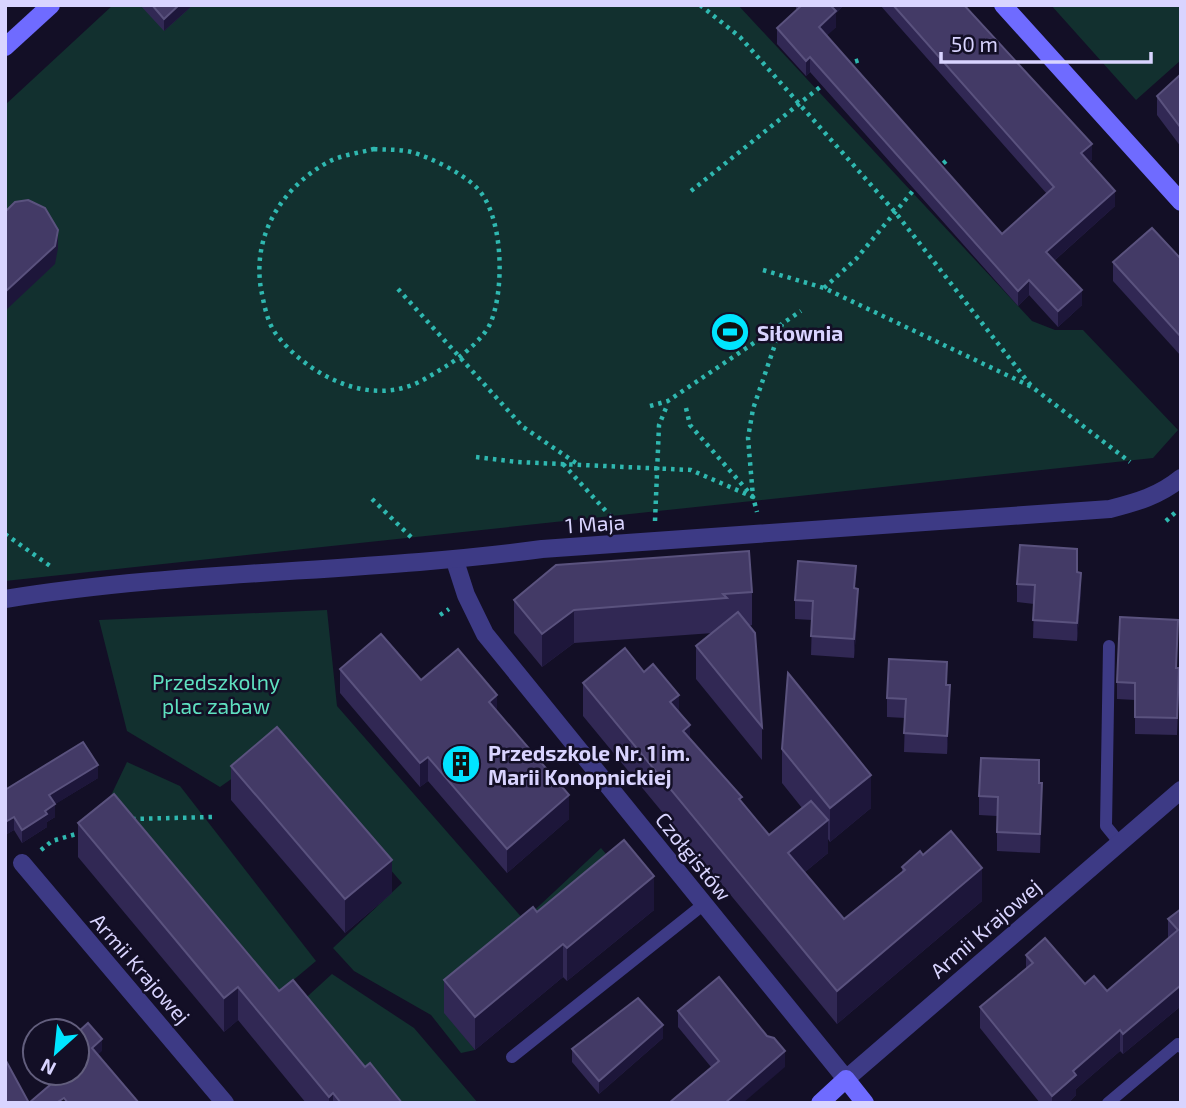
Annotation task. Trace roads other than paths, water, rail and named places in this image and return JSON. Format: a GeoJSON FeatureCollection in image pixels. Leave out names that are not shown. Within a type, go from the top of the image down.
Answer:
{"type":"FeatureCollection","features":[{"type":"Feature","properties":{"kind":"street"},"geometry":{"type":"LineString","coordinates":[[5,47],[51,5]]}},
{"type":"Feature","properties":{"kind":"street"},"geometry":{"type":"LineString","coordinates":[[1003,5],[1181,202]]}},
{"type":"Feature","properties":{"kind":"street","name":"1 Maja"},"geometry":{"type":"LineString","coordinates":[[5,599],[74,589],[455,561],[542,549],[1110,509],[1141,502],[1166,491],[1181,478]]}},
{"type":"Feature","properties":{"kind":"street","name":"Czołgistów"},"geometry":{"type":"LineString","coordinates":[[455,561],[466,596],[485,634],[865,1103]]}},
{"type":"Feature","properties":{"kind":"street","name":"Armii Krajowej"},"geometry":{"type":"LineString","coordinates":[[820,1103],[1181,790]]}},
{"type":"Feature","properties":{"kind":"street","name":"Armii Krajowej"},"geometry":{"type":"LineString","coordinates":[[22,863],[225,1103]]}},
{"type":"Feature","properties":{"kind":"lane"},"geometry":{"type":"LineString","coordinates":[[1109,646],[1106,826],[1119,842]]}},
{"type":"Feature","properties":{"kind":"lane"},"geometry":{"type":"LineString","coordinates":[[512,1057],[704,904]]}},
{"type":"Feature","properties":{"kind":"lane"},"geometry":{"type":"LineString","coordinates":[[1108,1103],[1178,1044],[1181,1047]]}},
{"type":"Feature","properties":{"kind":"place","name":"Siłownia"},"geometry":{"type":"Point","coordinates":[730,332]}},
{"type":"Feature","properties":{"kind":"place","name":"Przedszkole Nr. 1 im. Marii Konopnickiej"},"geometry":{"type":"Point","coordinates":[461,764]}},
{"type":"Feature","properties":{"kind":"park label","name":"Przedszkolny plac zabaw"},"geometry":{"type":"Point","coordinates":[216,693]}}]}
